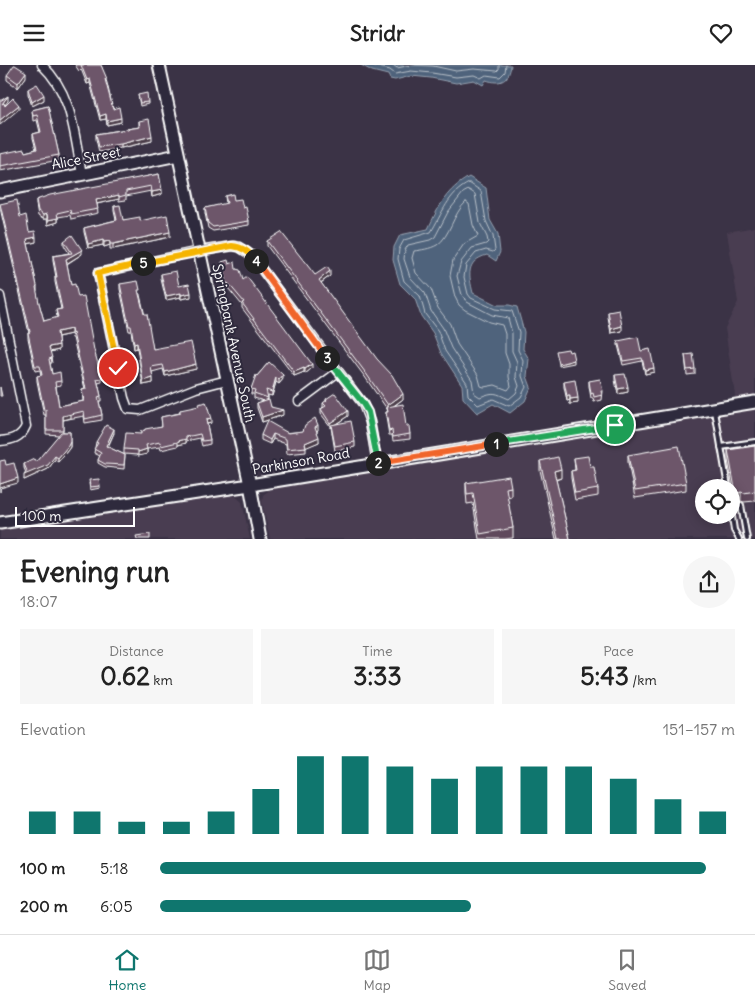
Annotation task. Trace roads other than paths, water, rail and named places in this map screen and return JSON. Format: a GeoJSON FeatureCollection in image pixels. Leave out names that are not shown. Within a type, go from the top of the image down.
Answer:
{"type":"FeatureCollection","features":[{"type":"Feature","properties":{"kind":"main road","name":"Springbank Avenue South"},"geometry":{"type":"LineString","coordinates":[[159,65],[260,539]]}},
{"type":"Feature","properties":{"kind":"main road","name":"Alice Street"},"geometry":{"type":"LineString","coordinates":[[0,191],[178,155]]}},
{"type":"Feature","properties":{"kind":"main road","name":"Parkinson Road"},"geometry":{"type":"LineString","coordinates":[[0,523],[250,485],[755,402]]}},
{"type":"Feature","properties":{"kind":"street"},"geometry":{"type":"LineString","coordinates":[[42,65],[55,80],[68,102],[82,174]]}},
{"type":"Feature","properties":{"kind":"street"},"geometry":{"type":"LineString","coordinates":[[227,380],[196,388],[140,410],[128,409],[124,398],[98,273],[199,251],[232,246],[239,247],[250,253],[362,402],[368,412],[377,463]]}},
{"type":"Feature","properties":{"kind":"street"},"geometry":{"type":"LineString","coordinates":[[0,296],[2,314],[26,426],[21,435],[16,438],[0,441]]}},
{"type":"Feature","properties":{"kind":"street"},"geometry":{"type":"LineString","coordinates":[[299,401],[338,372]]}},
{"type":"Feature","properties":{"kind":"lane"},"geometry":{"type":"LineString","coordinates":[[715,408],[727,479]]}},
{"type":"Feature","properties":{"kind":"lane"},"geometry":{"type":"LineString","coordinates":[[721,447],[755,442]]}},
{"type":"Feature","properties":{"kind":"lane"},"geometry":{"type":"LineString","coordinates":[[741,505],[746,539]]}},
{"type":"Feature","properties":{"kind":"lane"},"geometry":{"type":"LineString","coordinates":[[733,524],[739,539]]}},
{"type":"Feature","properties":{"kind":"water"},"geometry":{"type":"Polygon","coordinates":[[[361,65],[511,65],[506,78],[500,82],[486,80],[483,85],[474,80],[456,83],[411,76],[395,80],[390,79],[388,75],[372,71],[361,65]]]}},
{"type":"Feature","properties":{"kind":"water"},"geometry":{"type":"Polygon","coordinates":[[[469,177],[486,188],[490,220],[498,234],[500,252],[496,261],[487,255],[475,261],[472,265],[470,281],[473,293],[497,305],[517,307],[524,332],[523,349],[529,359],[527,376],[531,387],[525,401],[510,413],[493,404],[477,413],[463,398],[462,385],[441,353],[433,333],[421,316],[415,299],[400,284],[393,260],[394,247],[400,235],[428,229],[449,193],[454,187],[469,177]]]}}]}
